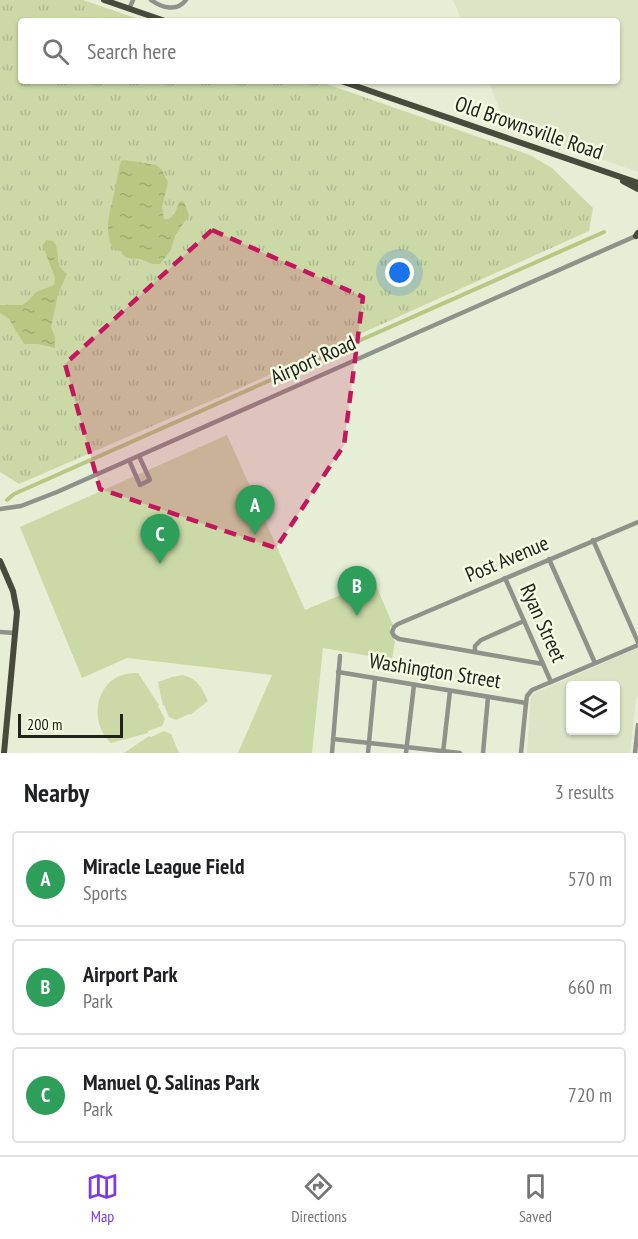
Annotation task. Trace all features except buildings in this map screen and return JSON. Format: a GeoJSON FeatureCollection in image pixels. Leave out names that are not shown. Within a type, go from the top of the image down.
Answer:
{"type":"FeatureCollection","features":[{"type":"Feature","properties":{"kind":"main road"},"geometry":{"type":"LineString","coordinates":[[104,0],[156,18]]}},
{"type":"Feature","properties":{"kind":"main road","name":"Old Brownsville Road"},"geometry":{"type":"LineString","coordinates":[[350,84],[638,183]]}},
{"type":"Feature","properties":{"kind":"main road"},"geometry":{"type":"LineString","coordinates":[[607,172],[638,189]]}},
{"type":"Feature","properties":{"kind":"main road"},"geometry":{"type":"LineString","coordinates":[[0,561],[9,580],[16,612],[3,729],[4,753]]}},
{"type":"Feature","properties":{"kind":"street"},"geometry":{"type":"LineString","coordinates":[[129,9],[133,0]]}},
{"type":"Feature","properties":{"kind":"street"},"geometry":{"type":"LineString","coordinates":[[151,0],[171,8],[181,5],[186,0]]}},
{"type":"Feature","properties":{"kind":"street","name":"Airport Road"},"geometry":{"type":"LineString","coordinates":[[0,509],[35,501],[637,235]]}},
{"type":"Feature","properties":{"kind":"street"},"geometry":{"type":"LineString","coordinates":[[129,460],[140,485],[150,480],[139,456]]}},
{"type":"Feature","properties":{"kind":"street","name":"Post Avenue"},"geometry":{"type":"LineString","coordinates":[[475,652],[399,639],[392,632],[398,624],[638,522]]}},
{"type":"Feature","properties":{"kind":"street"},"geometry":{"type":"LineString","coordinates":[[521,753],[525,703],[532,690],[638,643],[593,540]]}},
{"type":"Feature","properties":{"kind":"street"},"geometry":{"type":"LineString","coordinates":[[549,559],[595,663]]}},
{"type":"Feature","properties":{"kind":"street","name":"Ryan Street"},"geometry":{"type":"LineString","coordinates":[[505,578],[551,681]]}},
{"type":"Feature","properties":{"kind":"street"},"geometry":{"type":"LineString","coordinates":[[524,621],[481,640],[475,646],[475,652],[543,664]]}},
{"type":"Feature","properties":{"kind":"street"},"geometry":{"type":"LineString","coordinates":[[0,632],[15,633]]}},
{"type":"Feature","properties":{"kind":"street"},"geometry":{"type":"LineString","coordinates":[[531,663],[539,655]]}},
{"type":"Feature","properties":{"kind":"street"},"geometry":{"type":"LineString","coordinates":[[332,753],[340,656]]}},
{"type":"Feature","properties":{"kind":"street","name":"Washington Street"},"geometry":{"type":"LineString","coordinates":[[338,672],[525,703]]}},
{"type":"Feature","properties":{"kind":"street"},"geometry":{"type":"LineString","coordinates":[[368,753],[375,678]]}},
{"type":"Feature","properties":{"kind":"street"},"geometry":{"type":"LineString","coordinates":[[407,750],[414,685]]}},
{"type":"Feature","properties":{"kind":"street"},"geometry":{"type":"LineString","coordinates":[[443,752],[450,691]]}},
{"type":"Feature","properties":{"kind":"street"},"geometry":{"type":"LineString","coordinates":[[483,753],[488,697]]}},
{"type":"Feature","properties":{"kind":"street"},"geometry":{"type":"LineString","coordinates":[[635,753],[638,726]]}},
{"type":"Feature","properties":{"kind":"street"},"geometry":{"type":"LineString","coordinates":[[333,739],[407,750],[460,753]]}},
{"type":"Feature","properties":{"kind":"highlighted area"},"geometry":{"type":"Polygon","coordinates":[[[212,230],[363,297],[344,445],[276,548],[100,489],[65,364],[212,230]]]}},
{"type":"Feature","properties":{"kind":"shaded area"},"geometry":{"type":"Polygon","coordinates":[[[453,0],[638,0],[638,172],[507,126],[489,84],[620,84],[620,18],[461,18],[453,0]]]}},
{"type":"Feature","properties":{"kind":"shaded area"},"geometry":{"type":"Polygon","coordinates":[[[638,648],[638,697],[636,698],[630,753],[527,753],[531,697],[535,693],[638,648]]]}},
{"type":"Feature","properties":{"kind":"green space"},"geometry":{"type":"Polygon","coordinates":[[[0,0],[83,0],[135,18],[18,18],[18,84],[327,84],[530,155],[552,168],[593,208],[589,231],[240,388],[19,484],[0,472],[0,0]]]}},
{"type":"Feature","properties":{"kind":"green space"},"geometry":{"type":"Polygon","coordinates":[[[227,435],[305,610],[374,581],[393,625],[390,627],[391,636],[395,641],[392,660],[323,648],[312,753],[238,753],[272,675],[127,658],[82,678],[20,527],[227,435]]]}},
{"type":"Feature","properties":{"kind":"green space"},"geometry":{"type":"Polygon","coordinates":[[[138,673],[159,705],[165,719],[162,726],[148,733],[111,743],[100,728],[98,719],[102,693],[107,685],[117,677],[138,673]]]}},
{"type":"Feature","properties":{"kind":"green space"},"geometry":{"type":"Polygon","coordinates":[[[182,675],[192,678],[198,684],[208,701],[190,715],[176,720],[169,717],[163,706],[158,682],[182,675]]]}},
{"type":"Feature","properties":{"kind":"green space"},"geometry":{"type":"Polygon","coordinates":[[[164,731],[171,734],[179,753],[124,753],[149,736],[164,731]]]}},
{"type":"Feature","properties":{"kind":"water"},"geometry":{"type":"Polygon","coordinates":[[[121,161],[156,165],[162,170],[168,182],[162,207],[164,219],[169,219],[175,213],[179,202],[182,201],[189,215],[175,236],[171,250],[160,264],[128,258],[121,251],[114,250],[110,242],[108,227],[110,212],[121,161]]]}},
{"type":"Feature","properties":{"kind":"water"},"geometry":{"type":"Polygon","coordinates":[[[46,240],[53,241],[56,245],[59,265],[67,274],[58,294],[51,327],[55,337],[55,348],[24,344],[9,319],[0,313],[0,305],[22,305],[36,292],[54,285],[55,278],[43,246],[46,240]]]}},
{"type":"Feature","properties":{"kind":"waterway"},"geometry":{"type":"LineString","coordinates":[[7,500],[14,494],[604,232]]}},
{"type":"Feature","properties":{"kind":"place","name":"Miracle League Field"},"geometry":{"type":"Point","coordinates":[255,535]}},
{"type":"Feature","properties":{"kind":"place","name":"Manuel Q. Salinas Park"},"geometry":{"type":"Point","coordinates":[160,564]}},
{"type":"Feature","properties":{"kind":"place","name":"Airport Park"},"geometry":{"type":"Point","coordinates":[357,616]}}]}
